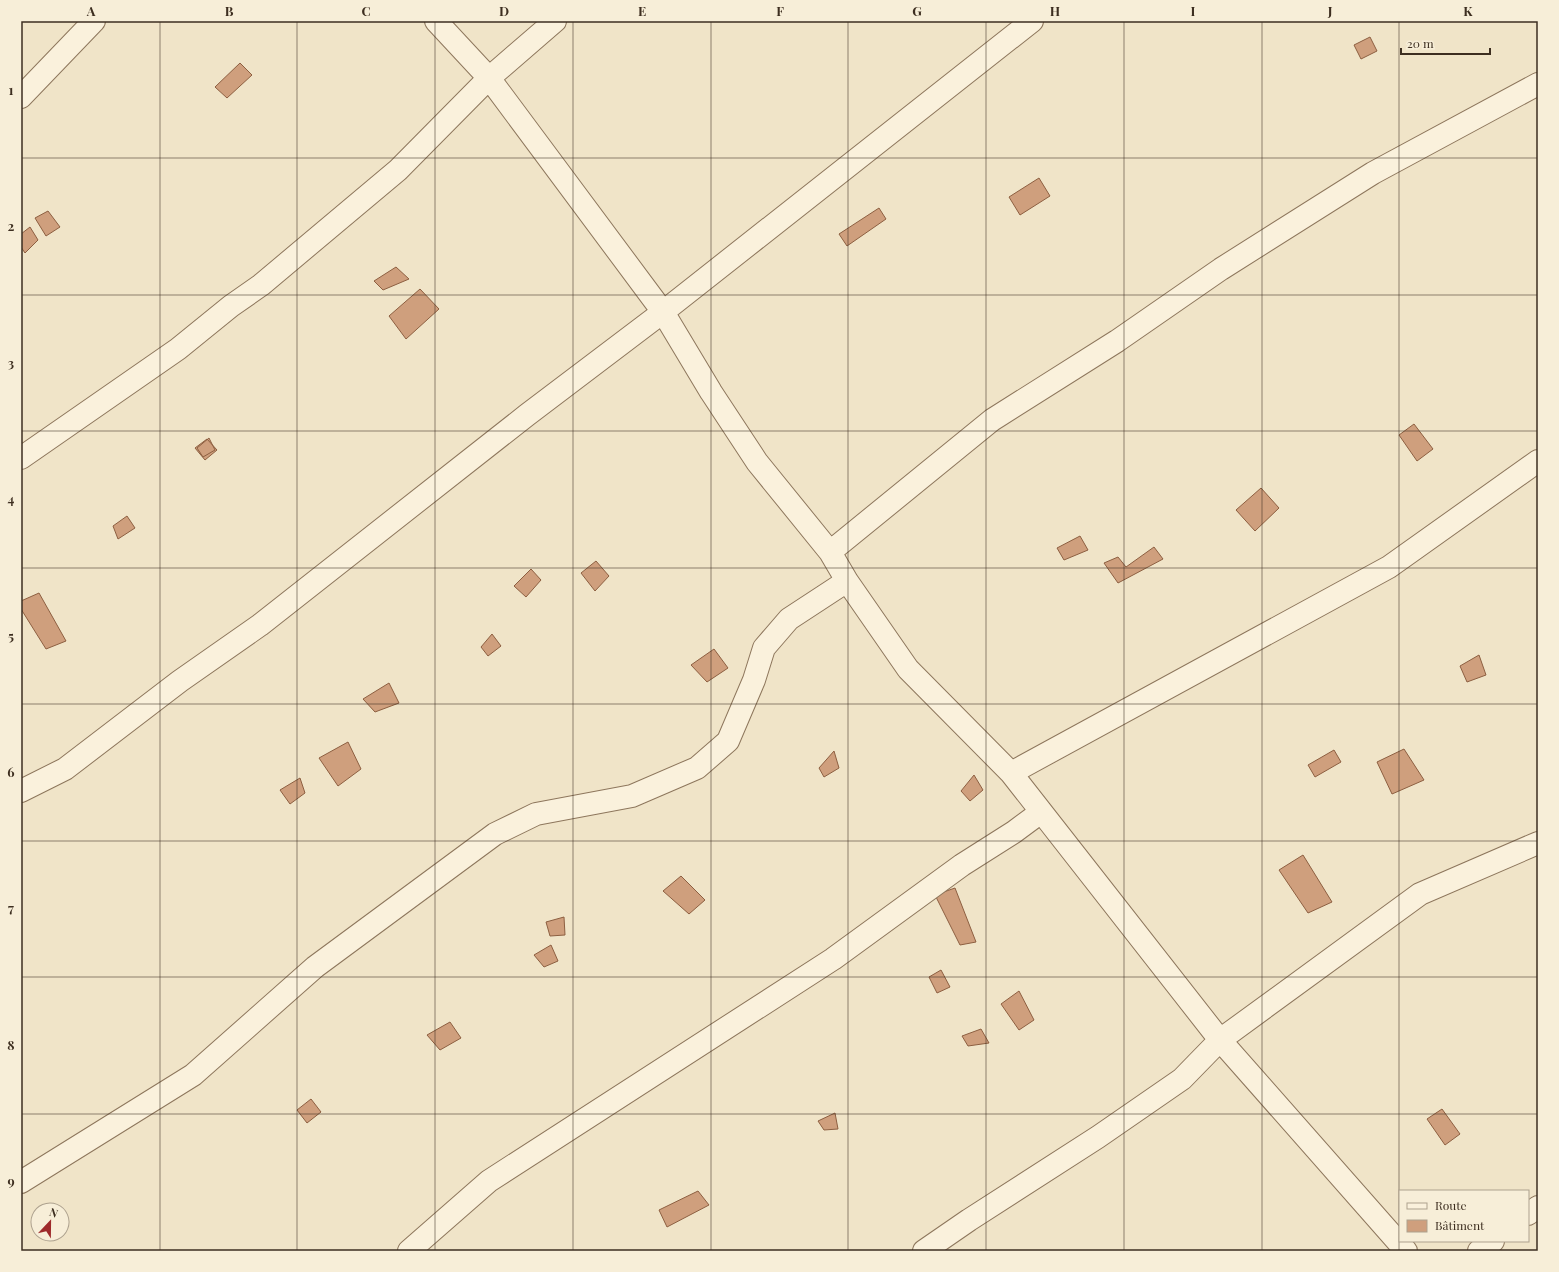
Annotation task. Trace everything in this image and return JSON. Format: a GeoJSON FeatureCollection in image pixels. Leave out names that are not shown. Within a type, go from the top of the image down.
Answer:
{"type":"FeatureCollection","features":[{"type":"Feature","properties":{"kind":"street"},"geometry":{"type":"LineString","coordinates":[[21,96],[94,21]]}},
{"type":"Feature","properties":{"kind":"street"},"geometry":{"type":"LineString","coordinates":[[436,21],[489,78],[663,312],[711,392],[757,462],[830,552],[847,581],[908,669],[1011,773],[1040,812],[1220,1040],[1406,1251]]}},
{"type":"Feature","properties":{"kind":"street"},"geometry":{"type":"LineString","coordinates":[[21,458],[178,349],[231,306],[261,285],[398,170],[489,78],[555,21]]}},
{"type":"Feature","properties":{"kind":"street"},"geometry":{"type":"LineString","coordinates":[[21,791],[65,769],[180,681],[260,625],[521,420],[663,312],[1032,21]]}},
{"type":"Feature","properties":{"kind":"street"},"geometry":{"type":"LineString","coordinates":[[830,552],[992,420],[1117,341],[1221,269],[1373,173],[1538,84]]}},
{"type":"Feature","properties":{"kind":"street"},"geometry":{"type":"LineString","coordinates":[[1011,773],[1389,567],[1538,461]]}},
{"type":"Feature","properties":{"kind":"street"},"geometry":{"type":"LineString","coordinates":[[21,1182],[193,1075],[315,967],[495,834],[536,814],[632,796],[698,768],[728,741],[754,680],[764,648],[789,619],[847,581]]}},
{"type":"Feature","properties":{"kind":"street"},"geometry":{"type":"LineString","coordinates":[[409,1251],[489,1181],[833,959],[962,865],[1040,812]]}},
{"type":"Feature","properties":{"kind":"street"},"geometry":{"type":"LineString","coordinates":[[924,1251],[968,1220],[1098,1137],[1182,1079],[1220,1040],[1420,894],[1538,843]]}},
{"type":"Feature","properties":{"kind":"street"},"geometry":{"type":"LineString","coordinates":[[1529,1213],[1538,1207]]}},
{"type":"Feature","properties":{"kind":"street"},"geometry":{"type":"LineString","coordinates":[[1479,1251],[1492,1242]]}},
{"type":"Feature","properties":{"kind":"building"},"geometry":{"type":"Polygon","coordinates":[[[1370,37],[1377,51],[1361,59],[1354,45],[1370,37]]]}},
{"type":"Feature","properties":{"kind":"building"},"geometry":{"type":"Polygon","coordinates":[[[240,63],[252,75],[227,98],[215,87],[240,63]]]}},
{"type":"Feature","properties":{"kind":"building"},"geometry":{"type":"Polygon","coordinates":[[[1039,178],[1050,196],[1020,215],[1009,197],[1039,178]]]}},
{"type":"Feature","properties":{"kind":"building"},"geometry":{"type":"Polygon","coordinates":[[[879,208],[886,219],[847,246],[839,234],[879,208]]]}},
{"type":"Feature","properties":{"kind":"building"},"geometry":{"type":"Polygon","coordinates":[[[48,211],[60,227],[46,236],[35,218],[48,211]]]}},
{"type":"Feature","properties":{"kind":"building"},"geometry":{"type":"Polygon","coordinates":[[[30,227],[38,240],[25,253],[21,247],[21,234],[30,227]]]}},
{"type":"Feature","properties":{"kind":"building"},"geometry":{"type":"Polygon","coordinates":[[[396,267],[409,279],[383,290],[374,281],[396,267]]]}},
{"type":"Feature","properties":{"kind":"building"},"geometry":{"type":"Polygon","coordinates":[[[420,289],[439,309],[406,339],[389,316],[420,289]]]}},
{"type":"Feature","properties":{"kind":"building"},"geometry":{"type":"Polygon","coordinates":[[[1414,424],[1433,449],[1417,461],[1399,435],[1414,424]]]}},
{"type":"Feature","properties":{"kind":"building"},"geometry":{"type":"Polygon","coordinates":[[[209,438],[215,450],[203,457],[197,448],[209,438]]]}},
{"type":"Feature","properties":{"kind":"building"},"geometry":{"type":"Polygon","coordinates":[[[207,439],[217,450],[205,460],[195,448],[207,439]]]}},
{"type":"Feature","properties":{"kind":"building"},"geometry":{"type":"Polygon","coordinates":[[[1261,488],[1279,508],[1255,531],[1236,510],[1261,488]]]}},
{"type":"Feature","properties":{"kind":"building"},"geometry":{"type":"Polygon","coordinates":[[[127,516],[135,528],[118,539],[113,526],[127,516]]]}},
{"type":"Feature","properties":{"kind":"building"},"geometry":{"type":"Polygon","coordinates":[[[1080,536],[1088,550],[1064,560],[1057,548],[1080,536]]]}},
{"type":"Feature","properties":{"kind":"building"},"geometry":{"type":"Polygon","coordinates":[[[1154,547],[1163,559],[1118,583],[1104,563],[1118,557],[1126,567],[1154,547]]]}},
{"type":"Feature","properties":{"kind":"building"},"geometry":{"type":"Polygon","coordinates":[[[596,561],[609,576],[595,591],[581,573],[596,561]]]}},
{"type":"Feature","properties":{"kind":"building"},"geometry":{"type":"Polygon","coordinates":[[[531,569],[541,580],[526,597],[514,586],[531,569]]]}},
{"type":"Feature","properties":{"kind":"building"},"geometry":{"type":"Polygon","coordinates":[[[39,593],[66,641],[46,649],[21,609],[21,601],[39,593]]]}},
{"type":"Feature","properties":{"kind":"building"},"geometry":{"type":"Polygon","coordinates":[[[492,634],[501,646],[488,656],[481,647],[492,634]]]}},
{"type":"Feature","properties":{"kind":"building"},"geometry":{"type":"Polygon","coordinates":[[[714,649],[728,668],[707,682],[691,665],[714,649]]]}},
{"type":"Feature","properties":{"kind":"building"},"geometry":{"type":"Polygon","coordinates":[[[1479,655],[1486,675],[1467,682],[1460,666],[1479,655]]]}},
{"type":"Feature","properties":{"kind":"building"},"geometry":{"type":"Polygon","coordinates":[[[389,683],[399,703],[375,712],[363,699],[389,683]]]}},
{"type":"Feature","properties":{"kind":"building"},"geometry":{"type":"Polygon","coordinates":[[[348,742],[361,769],[338,786],[319,758],[348,742]]]}},
{"type":"Feature","properties":{"kind":"building"},"geometry":{"type":"Polygon","coordinates":[[[1404,749],[1424,780],[1392,794],[1377,762],[1404,749]]]}},
{"type":"Feature","properties":{"kind":"building"},"geometry":{"type":"Polygon","coordinates":[[[1334,750],[1341,762],[1315,777],[1308,765],[1334,750]]]}},
{"type":"Feature","properties":{"kind":"building"},"geometry":{"type":"Polygon","coordinates":[[[834,751],[839,768],[824,777],[819,768],[834,751]]]}},
{"type":"Feature","properties":{"kind":"building"},"geometry":{"type":"Polygon","coordinates":[[[974,775],[983,790],[970,801],[961,791],[974,775]]]}},
{"type":"Feature","properties":{"kind":"building"},"geometry":{"type":"Polygon","coordinates":[[[300,778],[305,793],[290,804],[280,790],[300,778]]]}},
{"type":"Feature","properties":{"kind":"building"},"geometry":{"type":"Polygon","coordinates":[[[1303,855],[1332,902],[1308,913],[1279,870],[1303,855]]]}},
{"type":"Feature","properties":{"kind":"building"},"geometry":{"type":"Polygon","coordinates":[[[681,876],[705,900],[689,914],[663,891],[681,876]]]}},
{"type":"Feature","properties":{"kind":"building"},"geometry":{"type":"Polygon","coordinates":[[[955,888],[976,942],[960,945],[935,895],[955,888]]]}},
{"type":"Feature","properties":{"kind":"building"},"geometry":{"type":"Polygon","coordinates":[[[564,917],[565,935],[550,936],[546,922],[564,917]]]}},
{"type":"Feature","properties":{"kind":"building"},"geometry":{"type":"Polygon","coordinates":[[[551,945],[558,961],[544,967],[534,955],[551,945]]]}},
{"type":"Feature","properties":{"kind":"building"},"geometry":{"type":"Polygon","coordinates":[[[941,970],[950,987],[937,993],[929,977],[941,970]]]}},
{"type":"Feature","properties":{"kind":"building"},"geometry":{"type":"Polygon","coordinates":[[[1019,991],[1034,1020],[1019,1030],[1001,1004],[1019,991]]]}},
{"type":"Feature","properties":{"kind":"building"},"geometry":{"type":"Polygon","coordinates":[[[450,1022],[461,1038],[440,1050],[427,1035],[450,1022]]]}},
{"type":"Feature","properties":{"kind":"building"},"geometry":{"type":"Polygon","coordinates":[[[981,1029],[989,1043],[968,1046],[962,1036],[981,1029]]]}},
{"type":"Feature","properties":{"kind":"building"},"geometry":{"type":"Polygon","coordinates":[[[311,1099],[321,1112],[307,1123],[297,1110],[311,1099]]]}},
{"type":"Feature","properties":{"kind":"building"},"geometry":{"type":"Polygon","coordinates":[[[1442,1109],[1460,1134],[1445,1145],[1427,1119],[1442,1109]]]}},
{"type":"Feature","properties":{"kind":"building"},"geometry":{"type":"Polygon","coordinates":[[[835,1113],[838,1129],[824,1130],[818,1121],[835,1113]]]}},
{"type":"Feature","properties":{"kind":"building"},"geometry":{"type":"Polygon","coordinates":[[[698,1191],[709,1205],[667,1227],[659,1210],[698,1191]]]}}]}
